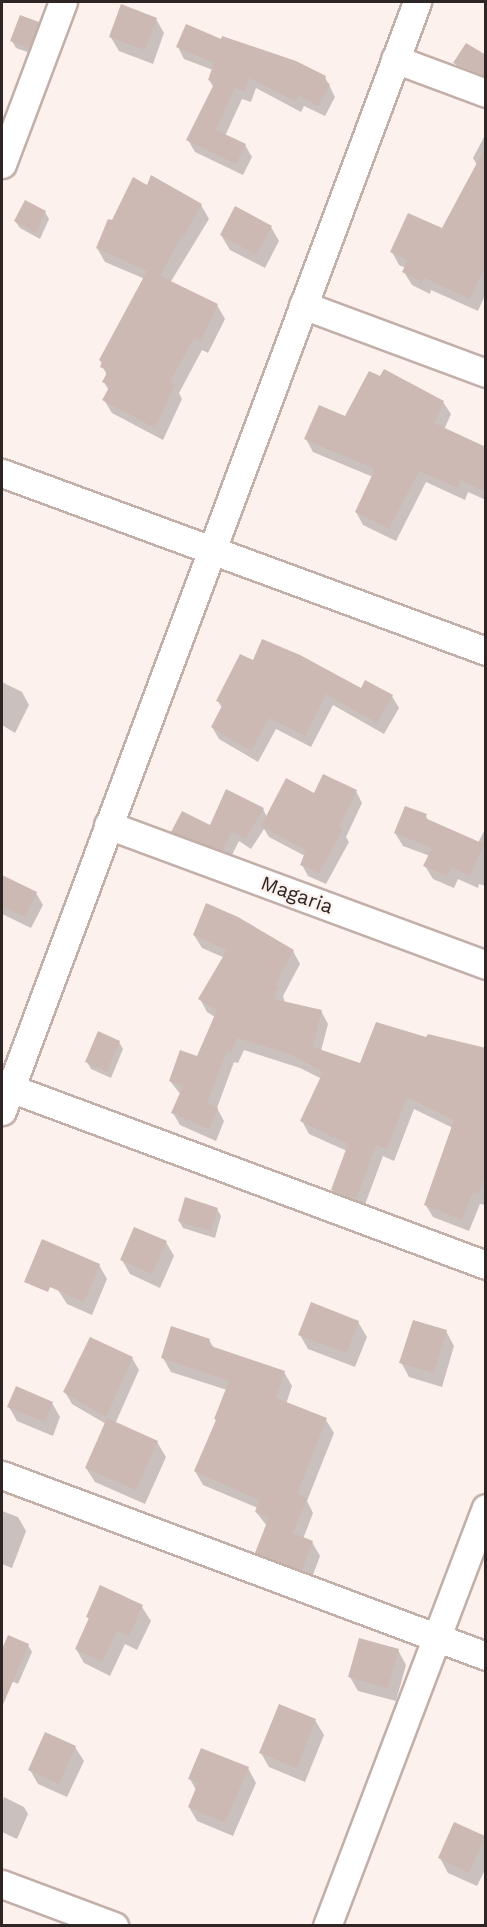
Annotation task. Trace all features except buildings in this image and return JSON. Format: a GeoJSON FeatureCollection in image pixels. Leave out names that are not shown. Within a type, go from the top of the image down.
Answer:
{"type":"FeatureCollection","features":[{"type":"Feature","properties":{"kind":"street"},"geometry":{"type":"LineString","coordinates":[[2,164],[63,2]]}},
{"type":"Feature","properties":{"kind":"street"},"geometry":{"type":"LineString","coordinates":[[417,2],[108,825],[4,1095],[486,1265]]}},
{"type":"Feature","properties":{"kind":"street"},"geometry":{"type":"LineString","coordinates":[[395,59],[486,93]]}},
{"type":"Feature","properties":{"kind":"street"},"geometry":{"type":"LineString","coordinates":[[303,305],[486,373]]}},
{"type":"Feature","properties":{"kind":"street"},"geometry":{"type":"LineString","coordinates":[[2,473],[486,651]]}},
{"type":"Feature","properties":{"kind":"street","name":"Magaria"},"geometry":{"type":"LineString","coordinates":[[108,825],[486,965]]}},
{"type":"Feature","properties":{"kind":"street"},"geometry":{"type":"LineString","coordinates":[[2,1475],[486,1656]]}},
{"type":"Feature","properties":{"kind":"street"},"geometry":{"type":"LineString","coordinates":[[327,1926],[486,1508]]}},
{"type":"Feature","properties":{"kind":"street"},"geometry":{"type":"LineString","coordinates":[[2,1884],[114,1926]]}}]}
